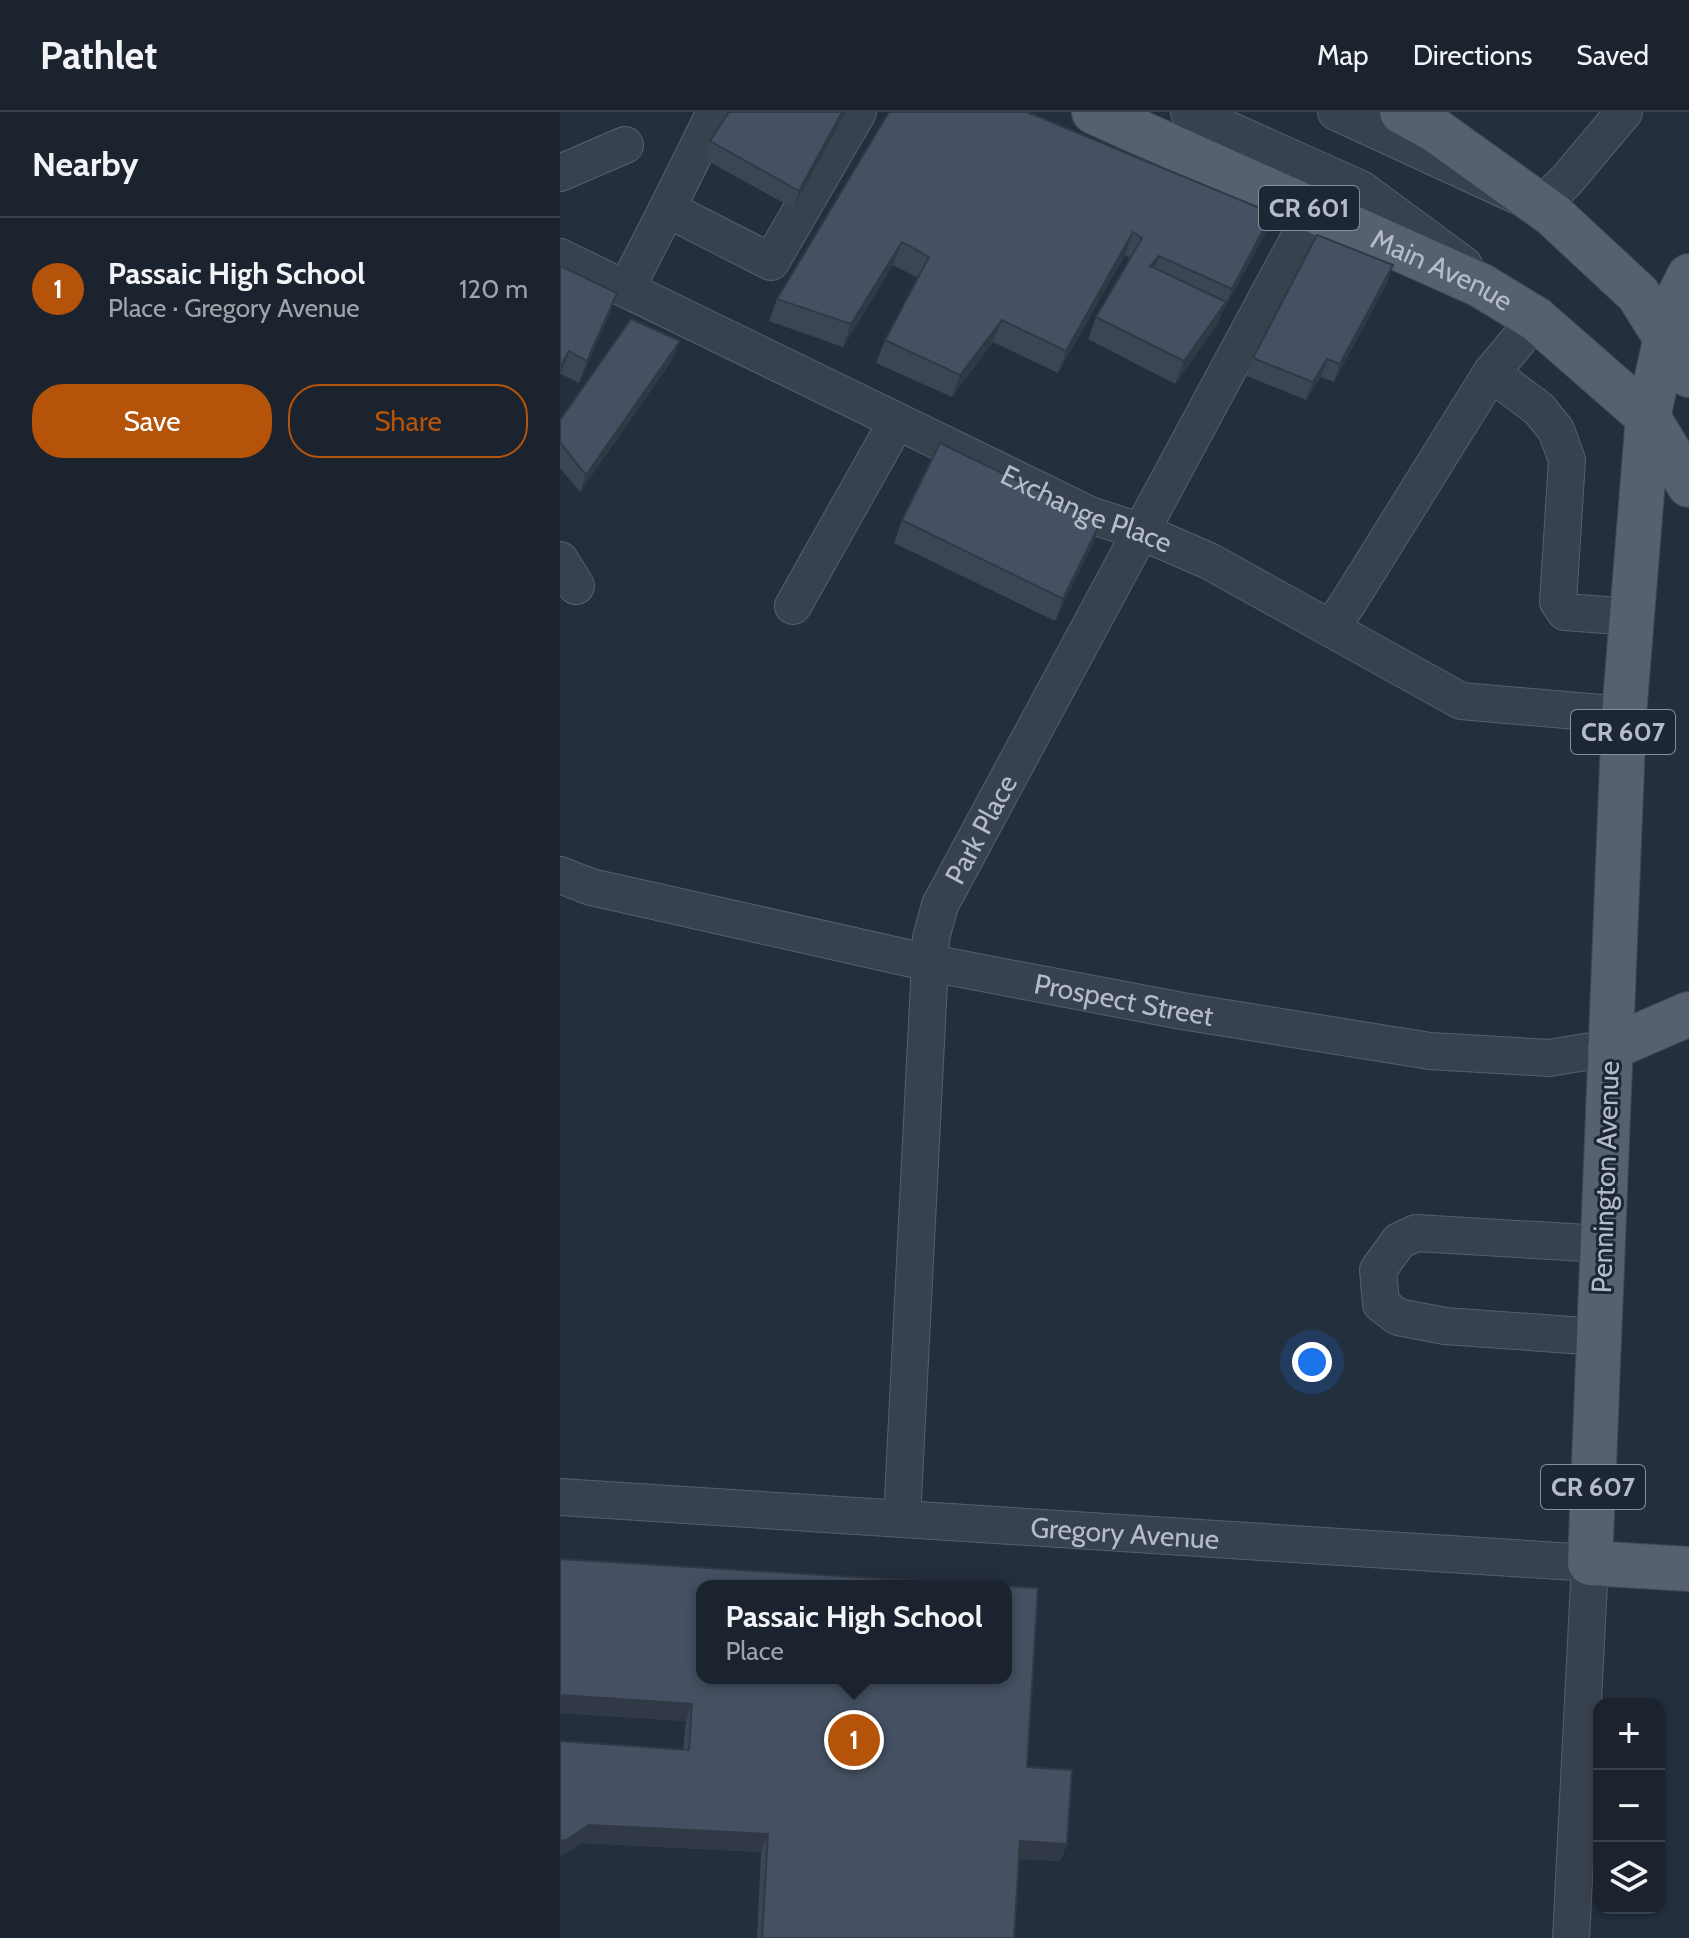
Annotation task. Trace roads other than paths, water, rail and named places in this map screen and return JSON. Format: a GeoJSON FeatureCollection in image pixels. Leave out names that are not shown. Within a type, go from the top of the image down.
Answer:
{"type":"FeatureCollection","features":[{"type":"Feature","properties":{"kind":"main road","name":"Main Avenue"},"geometry":{"type":"LineString","coordinates":[[1094,112],[1326,194],[1536,319],[1648,417],[1689,485]]}},
{"type":"Feature","properties":{"kind":"main road"},"geometry":{"type":"LineString","coordinates":[[1368,116],[1435,130],[1552,214],[1638,294],[1689,375]]}},
{"type":"Feature","properties":{"kind":"main road","name":"Pennington Avenue"},"geometry":{"type":"LineString","coordinates":[[1590,1563],[1624,715],[1648,417],[1666,337],[1689,276]]}},
{"type":"Feature","properties":{"kind":"main road","name":"Prospect Street"},"geometry":{"type":"LineString","coordinates":[[1610,1048],[1689,1014]]}},
{"type":"Feature","properties":{"kind":"main road","name":"Gregory Avenue"},"geometry":{"type":"LineString","coordinates":[[1590,1563],[1689,1569]]}},
{"type":"Feature","properties":{"kind":"street"},"geometry":{"type":"LineString","coordinates":[[626,289],[715,112]]}},
{"type":"Feature","properties":{"kind":"street"},"geometry":{"type":"LineString","coordinates":[[667,209],[771,262],[858,112]]}},
{"type":"Feature","properties":{"kind":"street"},"geometry":{"type":"LineString","coordinates":[[1189,112],[1326,194]]}},
{"type":"Feature","properties":{"kind":"street"},"geometry":{"type":"LineString","coordinates":[[1540,206],[1566,181],[1624,112]]}},
{"type":"Feature","properties":{"kind":"street","name":"Park Place"},"geometry":{"type":"LineString","coordinates":[[902,1519],[931,938],[940,905],[1368,116]]}},
{"type":"Feature","properties":{"kind":"street"},"geometry":{"type":"LineString","coordinates":[[560,173],[625,145]]}},
{"type":"Feature","properties":{"kind":"street","name":"Exchange Place"},"geometry":{"type":"LineString","coordinates":[[560,257],[1090,515],[1142,532],[1209,561],[1461,701],[1624,715]]}},
{"type":"Feature","properties":{"kind":"street"},"geometry":{"type":"LineString","coordinates":[[1331,628],[1491,373],[1536,319]]}},
{"type":"Feature","properties":{"kind":"street"},"geometry":{"type":"LineString","coordinates":[[1491,373],[1539,409],[1556,430],[1567,460],[1558,602],[1565,612],[1632,617]]}},
{"type":"Feature","properties":{"kind":"street"},"geometry":{"type":"LineString","coordinates":[[793,606],[897,421]]}},
{"type":"Feature","properties":{"kind":"street","name":"Prospect Street"},"geometry":{"type":"LineString","coordinates":[[560,875],[591,887],[930,963],[1182,1011],[1430,1051],[1549,1058],[1610,1048]]}},
{"type":"Feature","properties":{"kind":"street"},"geometry":{"type":"LineString","coordinates":[[1599,1337],[1445,1326],[1398,1317],[1381,1304],[1378,1270],[1399,1241],[1416,1233],[1603,1244]]}},
{"type":"Feature","properties":{"kind":"street","name":"Gregory Avenue"},"geometry":{"type":"LineString","coordinates":[[560,1497],[1590,1563]]}},
{"type":"Feature","properties":{"kind":"street","name":"Pennington Avenue"},"geometry":{"type":"LineString","coordinates":[[1571,1938],[1590,1563]]}},
{"type":"Feature","properties":{"kind":"place","name":"Passaic High School"},"geometry":{"type":"Point","coordinates":[854,1740]}}]}
